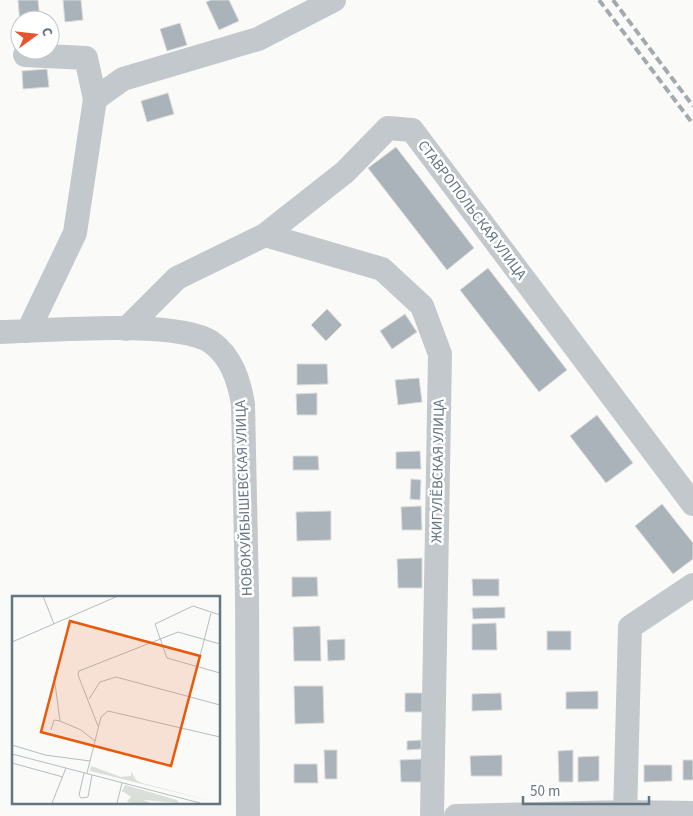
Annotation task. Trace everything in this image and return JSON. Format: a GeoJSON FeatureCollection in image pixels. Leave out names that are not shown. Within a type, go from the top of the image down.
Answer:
{"type":"FeatureCollection","features":[{"type":"Feature","properties":{"kind":"street"},"geometry":{"type":"LineString","coordinates":[[95,99],[123,79],[258,39],[334,0]]}},
{"type":"Feature","properties":{"kind":"street"},"geometry":{"type":"LineString","coordinates":[[28,331],[75,233],[95,99],[86,58],[60,57]]}},
{"type":"Feature","properties":{"kind":"street","name":"СТАВРОПОЛЬСКАЯ УЛИЦА"},"geometry":{"type":"LineString","coordinates":[[126,329],[177,278],[265,235],[345,172],[388,128],[412,130],[693,504]]}},
{"type":"Feature","properties":{"kind":"street","name":"ЖИГУЛЁВСКАЯ УЛИЦА"},"geometry":{"type":"LineString","coordinates":[[265,235],[382,269],[422,306],[440,354],[432,816]]}},
{"type":"Feature","properties":{"kind":"street","name":"НОВОКУЙБЫШЕВСКАЯ УЛИЦА"},"geometry":{"type":"LineString","coordinates":[[0,332],[126,329],[182,331],[210,342],[228,360],[238,380],[243,404],[248,816]]}},
{"type":"Feature","properties":{"kind":"street"},"geometry":{"type":"LineString","coordinates":[[625,814],[630,627],[693,585]]}},
{"type":"Feature","properties":{"kind":"street"},"geometry":{"type":"LineString","coordinates":[[456,816],[693,813]]}},
{"type":"Feature","properties":{"kind":"building"},"geometry":{"type":"Polygon","coordinates":[[[18,0],[38,0],[39,10],[19,10],[18,0]]]}},
{"type":"Feature","properties":{"kind":"building"},"geometry":{"type":"Polygon","coordinates":[[[63,0],[81,0],[83,20],[65,22],[63,0]]]}},
{"type":"Feature","properties":{"kind":"building"},"geometry":{"type":"Polygon","coordinates":[[[211,0],[229,0],[239,21],[219,30],[206,2],[211,0]]]}},
{"type":"Feature","properties":{"kind":"building"},"geometry":{"type":"Polygon","coordinates":[[[180,23],[187,45],[167,51],[160,29],[180,23]]]}},
{"type":"Feature","properties":{"kind":"building"},"geometry":{"type":"Polygon","coordinates":[[[47,69],[49,87],[23,89],[22,71],[47,69]]]}},
{"type":"Feature","properties":{"kind":"building"},"geometry":{"type":"Polygon","coordinates":[[[168,93],[174,114],[147,122],[141,101],[168,93]]]}},
{"type":"Feature","properties":{"kind":"building"},"geometry":{"type":"Polygon","coordinates":[[[396,147],[474,248],[447,270],[368,168],[396,147]]]}},
{"type":"Feature","properties":{"kind":"building"},"geometry":{"type":"Polygon","coordinates":[[[488,268],[567,370],[539,392],[460,290],[488,268]]]}},
{"type":"Feature","properties":{"kind":"building"},"geometry":{"type":"Polygon","coordinates":[[[327,309],[342,325],[326,341],[311,325],[327,309]]]}},
{"type":"Feature","properties":{"kind":"building"},"geometry":{"type":"Polygon","coordinates":[[[405,314],[417,332],[392,349],[380,331],[405,314]]]}},
{"type":"Feature","properties":{"kind":"building"},"geometry":{"type":"Polygon","coordinates":[[[297,364],[327,364],[328,384],[297,385],[297,364]]]}},
{"type":"Feature","properties":{"kind":"building"},"geometry":{"type":"Polygon","coordinates":[[[419,378],[422,402],[398,405],[395,380],[419,378]]]}},
{"type":"Feature","properties":{"kind":"building"},"geometry":{"type":"Polygon","coordinates":[[[317,393],[317,415],[297,415],[296,394],[317,393]]]}},
{"type":"Feature","properties":{"kind":"building"},"geometry":{"type":"Polygon","coordinates":[[[597,415],[633,463],[606,483],[570,436],[597,415]]]}},
{"type":"Feature","properties":{"kind":"building"},"geometry":{"type":"Polygon","coordinates":[[[420,451],[421,469],[396,469],[396,452],[420,451]]]}},
{"type":"Feature","properties":{"kind":"building"},"geometry":{"type":"Polygon","coordinates":[[[293,456],[318,456],[319,470],[293,470],[293,456]]]}},
{"type":"Feature","properties":{"kind":"building"},"geometry":{"type":"Polygon","coordinates":[[[411,479],[421,480],[420,500],[410,499],[411,479]]]}},
{"type":"Feature","properties":{"kind":"building"},"geometry":{"type":"Polygon","coordinates":[[[662,504],[693,543],[693,559],[673,574],[635,526],[662,504]]]}},
{"type":"Feature","properties":{"kind":"building"},"geometry":{"type":"Polygon","coordinates":[[[421,506],[422,530],[402,530],[401,507],[421,506]]]}},
{"type":"Feature","properties":{"kind":"building"},"geometry":{"type":"Polygon","coordinates":[[[331,511],[331,540],[297,541],[296,512],[331,511]]]}},
{"type":"Feature","properties":{"kind":"building"},"geometry":{"type":"Polygon","coordinates":[[[422,558],[422,588],[398,588],[397,559],[422,558]]]}},
{"type":"Feature","properties":{"kind":"building"},"geometry":{"type":"Polygon","coordinates":[[[292,577],[317,577],[318,596],[292,597],[292,577]]]}},
{"type":"Feature","properties":{"kind":"building"},"geometry":{"type":"Polygon","coordinates":[[[472,579],[499,579],[499,596],[473,596],[472,579]]]}},
{"type":"Feature","properties":{"kind":"building"},"geometry":{"type":"Polygon","coordinates":[[[505,607],[505,618],[473,619],[472,608],[505,607]]]}},
{"type":"Feature","properties":{"kind":"building"},"geometry":{"type":"Polygon","coordinates":[[[496,623],[497,650],[472,650],[472,624],[496,623]]]}},
{"type":"Feature","properties":{"kind":"building"},"geometry":{"type":"Polygon","coordinates":[[[320,626],[321,661],[294,661],[293,627],[320,626]]]}},
{"type":"Feature","properties":{"kind":"building"},"geometry":{"type":"Polygon","coordinates":[[[547,631],[571,631],[571,650],[547,650],[547,631]]]}},
{"type":"Feature","properties":{"kind":"building"},"geometry":{"type":"Polygon","coordinates":[[[345,639],[345,660],[328,661],[327,640],[345,639]]]}},
{"type":"Feature","properties":{"kind":"building"},"geometry":{"type":"Polygon","coordinates":[[[294,686],[323,686],[324,723],[295,724],[294,686]]]}},
{"type":"Feature","properties":{"kind":"building"},"geometry":{"type":"Polygon","coordinates":[[[598,691],[598,709],[566,709],[566,692],[598,691]]]}},
{"type":"Feature","properties":{"kind":"building"},"geometry":{"type":"Polygon","coordinates":[[[405,693],[422,693],[422,712],[405,712],[405,693]]]}},
{"type":"Feature","properties":{"kind":"building"},"geometry":{"type":"Polygon","coordinates":[[[501,693],[502,710],[472,711],[472,694],[501,693]]]}},
{"type":"Feature","properties":{"kind":"building"},"geometry":{"type":"Polygon","coordinates":[[[421,740],[421,749],[407,750],[407,741],[421,740]]]}},
{"type":"Feature","properties":{"kind":"building"},"geometry":{"type":"Polygon","coordinates":[[[324,750],[337,750],[337,779],[325,779],[324,750]]]}},
{"type":"Feature","properties":{"kind":"building"},"geometry":{"type":"Polygon","coordinates":[[[573,750],[573,782],[559,782],[558,751],[573,750]]]}},
{"type":"Feature","properties":{"kind":"building"},"geometry":{"type":"Polygon","coordinates":[[[502,755],[502,776],[471,776],[470,756],[502,755]]]}},
{"type":"Feature","properties":{"kind":"building"},"geometry":{"type":"Polygon","coordinates":[[[599,756],[599,781],[578,782],[578,757],[599,756]]]}},
{"type":"Feature","properties":{"kind":"building"},"geometry":{"type":"Polygon","coordinates":[[[422,759],[423,782],[401,782],[400,760],[422,759]]]}},
{"type":"Feature","properties":{"kind":"building"},"geometry":{"type":"Polygon","coordinates":[[[683,760],[693,760],[693,780],[683,780],[683,760]]]}},
{"type":"Feature","properties":{"kind":"building"},"geometry":{"type":"Polygon","coordinates":[[[294,764],[317,764],[318,783],[294,783],[294,764]]]}},
{"type":"Feature","properties":{"kind":"building"},"geometry":{"type":"Polygon","coordinates":[[[644,765],[672,765],[672,781],[644,782],[644,765]]]}},
{"type":"Feature","properties":{"kind":"railway"},"geometry":{"type":"LineString","coordinates":[[599,0],[693,124]]}},
{"type":"Feature","properties":{"kind":"railway"},"geometry":{"type":"LineString","coordinates":[[613,0],[693,106]]}}]}
